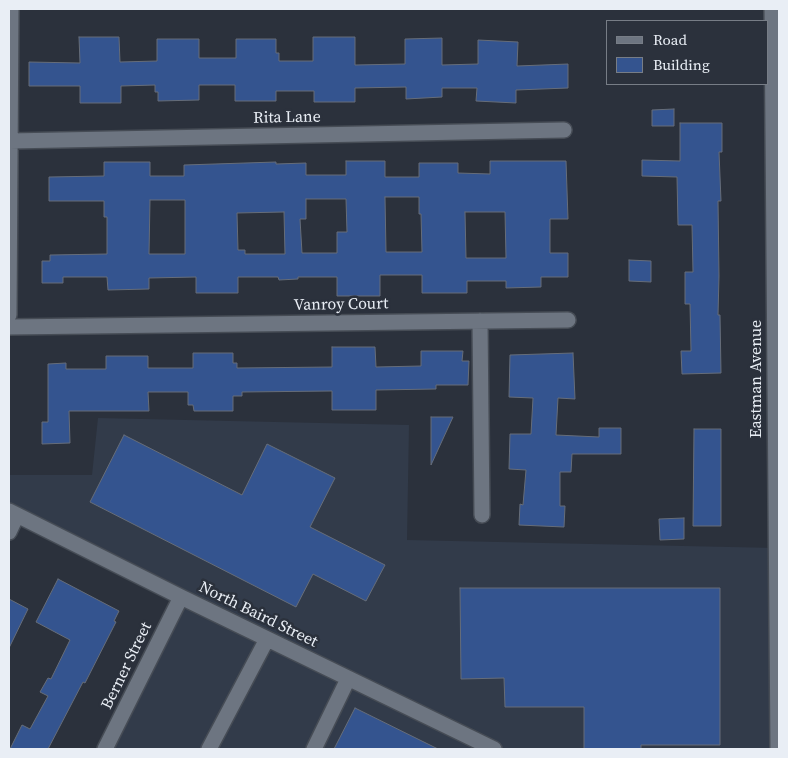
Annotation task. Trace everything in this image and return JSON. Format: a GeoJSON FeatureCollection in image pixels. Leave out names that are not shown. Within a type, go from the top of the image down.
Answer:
{"type":"FeatureCollection","features":[{"type":"Feature","properties":{"kind":"street"},"geometry":{"type":"LineString","coordinates":[[9,315],[11,9]]}},
{"type":"Feature","properties":{"kind":"street","name":"Eastman Avenue"},"geometry":{"type":"LineString","coordinates":[[772,9],[778,749]]}},
{"type":"Feature","properties":{"kind":"street","name":"Rita Lane"},"geometry":{"type":"LineString","coordinates":[[10,141],[564,130]]}},
{"type":"Feature","properties":{"kind":"street","name":"Vanroy Court"},"geometry":{"type":"LineString","coordinates":[[9,327],[568,320]]}},
{"type":"Feature","properties":{"kind":"street"},"geometry":{"type":"LineString","coordinates":[[480,321],[482,515]]}},
{"type":"Feature","properties":{"kind":"street"},"geometry":{"type":"LineString","coordinates":[[9,532],[13,513]]}},
{"type":"Feature","properties":{"kind":"street","name":"North Baird Street"},"geometry":{"type":"LineString","coordinates":[[13,513],[494,749]]}},
{"type":"Feature","properties":{"kind":"street","name":"Berner Street"},"geometry":{"type":"LineString","coordinates":[[105,749],[181,597]]}},
{"type":"Feature","properties":{"kind":"street"},"geometry":{"type":"LineString","coordinates":[[210,749],[267,639]]}},
{"type":"Feature","properties":{"kind":"street"},"geometry":{"type":"LineString","coordinates":[[314,749],[348,678]]}},
{"type":"Feature","properties":{"kind":"shaded area"},"geometry":{"type":"Polygon","coordinates":[[[98,418],[409,425],[407,540],[776,548],[779,749],[105,749],[181,597],[9,511],[9,475],[92,475],[98,418]]]}},
{"type":"Feature","properties":{"kind":"building"},"geometry":{"type":"Polygon","coordinates":[[[79,37],[119,37],[120,62],[157,61],[157,39],[199,39],[199,58],[236,58],[236,39],[276,39],[276,53],[279,53],[279,61],[313,61],[313,37],[355,37],[355,65],[405,64],[405,39],[442,38],[442,65],[478,64],[478,40],[518,42],[517,66],[568,64],[568,88],[516,90],[516,103],[476,101],[477,88],[442,88],[442,97],[406,99],[406,87],[355,88],[355,102],[314,102],[314,91],[276,91],[276,101],[235,101],[235,85],[199,85],[199,100],[158,101],[158,92],[155,92],[155,85],[121,86],[121,103],[80,103],[80,86],[29,86],[29,62],[80,63],[79,37]]]}},
{"type":"Feature","properties":{"kind":"building"},"geometry":{"type":"Polygon","coordinates":[[[674,109],[674,126],[652,126],[652,110],[674,109]]]}},
{"type":"Feature","properties":{"kind":"building"},"geometry":{"type":"Polygon","coordinates":[[[680,123],[722,123],[722,152],[719,152],[721,201],[718,201],[718,315],[720,315],[721,373],[682,374],[681,351],[691,351],[690,304],[685,304],[685,272],[693,272],[692,225],[678,225],[677,177],[642,176],[642,160],[680,161],[680,123]]]}},
{"type":"Feature","properties":{"kind":"building"},"geometry":{"type":"Polygon","coordinates":[[[346,161],[385,161],[385,177],[419,177],[419,163],[458,163],[458,173],[490,174],[490,161],[566,161],[568,219],[550,219],[550,253],[568,253],[568,277],[541,277],[541,287],[506,288],[506,281],[467,281],[467,293],[422,293],[422,275],[380,275],[380,296],[337,296],[337,277],[298,277],[298,279],[279,280],[278,277],[238,277],[238,293],[196,293],[196,277],[149,278],[149,289],[108,290],[107,277],[63,277],[63,283],[42,283],[42,261],[50,261],[50,255],[107,254],[107,217],[104,217],[104,201],[49,201],[49,177],[104,176],[104,162],[150,162],[150,176],[184,176],[184,165],[276,162],[276,164],[306,163],[306,175],[346,175],[346,161]],[[385,197],[386,252],[422,252],[419,197],[385,197]],[[306,199],[306,219],[300,219],[302,253],[337,253],[337,232],[347,232],[346,199],[306,199]],[[150,200],[149,254],[185,254],[185,200],[150,200]],[[284,212],[237,213],[238,250],[245,250],[245,254],[285,254],[284,212]],[[465,212],[466,258],[506,258],[505,212],[465,212]]]}},
{"type":"Feature","properties":{"kind":"building"},"geometry":{"type":"Polygon","coordinates":[[[629,260],[651,261],[651,282],[629,281],[629,260]]]}},
{"type":"Feature","properties":{"kind":"building"},"geometry":{"type":"Polygon","coordinates":[[[332,347],[375,347],[376,367],[421,366],[421,351],[463,351],[462,361],[469,361],[468,385],[436,385],[436,389],[376,390],[376,410],[332,410],[332,391],[242,392],[242,396],[233,396],[233,411],[194,411],[193,405],[188,405],[188,392],[148,392],[149,411],[69,411],[70,443],[42,444],[42,422],[48,422],[48,364],[66,363],[66,369],[106,369],[106,356],[148,356],[148,368],[193,368],[193,353],[233,353],[233,363],[237,363],[237,368],[332,367],[332,347]]]}},
{"type":"Feature","properties":{"kind":"building"},"geometry":{"type":"Polygon","coordinates":[[[573,353],[575,399],[558,398],[556,435],[599,437],[599,428],[621,428],[621,454],[572,454],[571,472],[560,472],[560,506],[565,506],[564,527],[519,525],[520,504],[523,505],[526,470],[509,469],[510,434],[531,434],[533,398],[509,397],[510,355],[573,353]]]}},
{"type":"Feature","properties":{"kind":"building"},"geometry":{"type":"Polygon","coordinates":[[[431,417],[453,417],[431,465],[431,417]]]}},
{"type":"Feature","properties":{"kind":"building"},"geometry":{"type":"Polygon","coordinates":[[[694,429],[721,429],[721,526],[693,526],[694,429]]]}},
{"type":"Feature","properties":{"kind":"building"},"geometry":{"type":"Polygon","coordinates":[[[124,435],[242,495],[267,444],[335,478],[310,527],[385,565],[366,601],[313,574],[296,607],[90,502],[124,435]]]}},
{"type":"Feature","properties":{"kind":"building"},"geometry":{"type":"Polygon","coordinates":[[[684,518],[684,539],[660,540],[659,519],[684,518]]]}},
{"type":"Feature","properties":{"kind":"building"},"geometry":{"type":"Polygon","coordinates":[[[58,579],[119,611],[114,621],[116,622],[48,749],[10,749],[22,725],[30,729],[48,696],[40,692],[48,678],[51,679],[70,640],[36,622],[58,579]]]}},
{"type":"Feature","properties":{"kind":"building"},"geometry":{"type":"Polygon","coordinates":[[[460,588],[720,588],[720,745],[641,745],[641,749],[584,749],[584,707],[505,707],[504,678],[461,679],[460,588]]]}},
{"type":"Feature","properties":{"kind":"building"},"geometry":{"type":"Polygon","coordinates":[[[9,599],[28,609],[9,648],[9,599]]]}},
{"type":"Feature","properties":{"kind":"building"},"geometry":{"type":"Polygon","coordinates":[[[355,708],[438,749],[334,749],[355,708]]]}}]}
